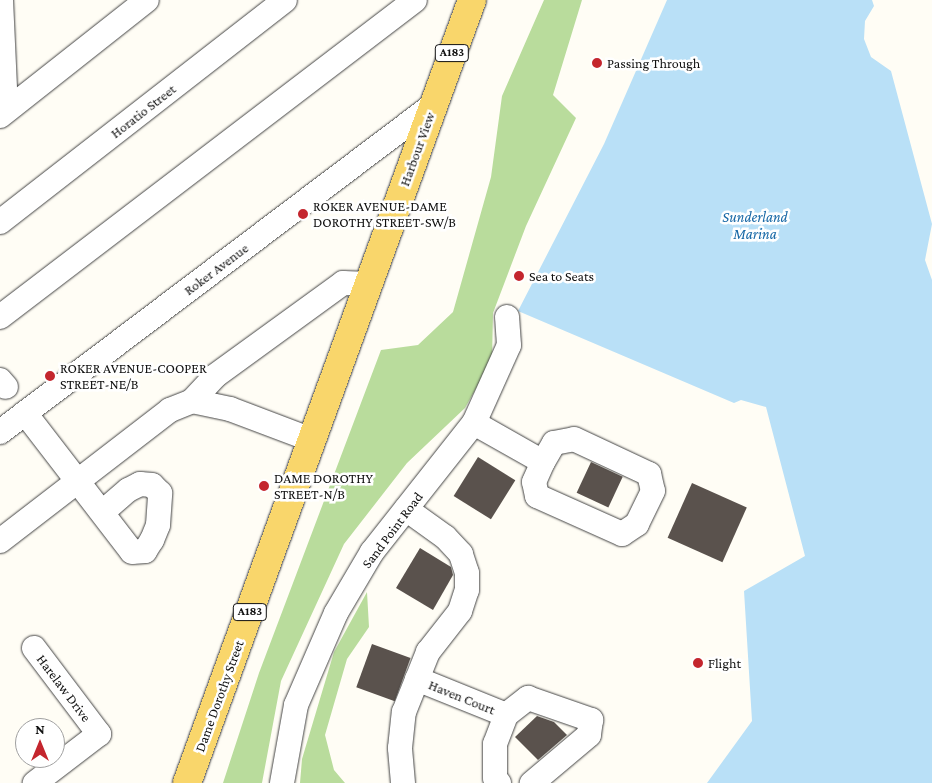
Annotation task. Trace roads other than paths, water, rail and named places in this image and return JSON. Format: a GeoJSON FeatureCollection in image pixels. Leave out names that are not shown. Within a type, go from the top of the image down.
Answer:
{"type":"FeatureCollection","features":[{"type":"Feature","properties":{"kind":"main road","name":"Harbour View"},"geometry":{"type":"LineString","coordinates":[[312,440],[472,0]]}},
{"type":"Feature","properties":{"kind":"main road","name":"Dame Dorothy Street"},"geometry":{"type":"LineString","coordinates":[[188,783],[312,440]]}},
{"type":"Feature","properties":{"kind":"street"},"geometry":{"type":"LineString","coordinates":[[2,0],[3,113]]}},
{"type":"Feature","properties":{"kind":"street"},"geometry":{"type":"LineString","coordinates":[[3,113],[147,0]]}},
{"type":"Feature","properties":{"kind":"street","name":"Horatio Street"},"geometry":{"type":"LineString","coordinates":[[0,222],[285,0]]}},
{"type":"Feature","properties":{"kind":"street"},"geometry":{"type":"LineString","coordinates":[[0,317],[415,0]]}},
{"type":"Feature","properties":{"kind":"street","name":"Roker Avenue"},"geometry":{"type":"LineString","coordinates":[[0,432],[433,105]]}},
{"type":"Feature","properties":{"kind":"street"},"geometry":{"type":"LineString","coordinates":[[0,542],[170,410],[192,401],[215,376],[343,283],[369,284]]}},
{"type":"Feature","properties":{"kind":"street","name":"Sand Point Road"},"geometry":{"type":"LineString","coordinates":[[282,783],[296,705],[336,614],[372,552],[474,423],[509,346],[507,317]]}},
{"type":"Feature","properties":{"kind":"street"},"geometry":{"type":"LineString","coordinates":[[192,401],[230,409],[312,440]]}},
{"type":"Feature","properties":{"kind":"street"},"geometry":{"type":"LineString","coordinates":[[25,413],[103,512]]}},
{"type":"Feature","properties":{"kind":"street"},"geometry":{"type":"LineString","coordinates":[[474,423],[544,462]]}},
{"type":"Feature","properties":{"kind":"street"},"geometry":{"type":"LineString","coordinates":[[574,439],[649,474],[653,491],[637,524],[622,534],[537,496],[534,482],[544,462],[554,443],[574,439]]}},
{"type":"Feature","properties":{"kind":"street"},"geometry":{"type":"LineString","coordinates":[[402,783],[400,748],[404,712],[428,652],[460,610],[467,590],[467,573],[455,548],[406,509]]}},
{"type":"Feature","properties":{"kind":"street","name":"Harelaw Drive"},"geometry":{"type":"LineString","coordinates":[[34,648],[99,734],[34,783]]}},
{"type":"Feature","properties":{"kind":"street","name":"Haven Court"},"geometry":{"type":"LineString","coordinates":[[417,679],[506,715]]}},
{"type":"Feature","properties":{"kind":"street","name":"Haven Court"},"geometry":{"type":"LineString","coordinates":[[499,783],[495,778],[495,744],[506,715],[528,698],[591,720],[589,735],[532,783]]}},
{"type":"Feature","properties":{"kind":"water","name":"Sunderland Marina"},"geometry":{"type":"Polygon","coordinates":[[[667,0],[872,0],[874,6],[865,21],[864,39],[871,57],[891,71],[932,224],[925,260],[932,280],[932,783],[707,783],[752,721],[744,591],[805,556],[766,407],[741,400],[734,403],[518,311],[604,144],[667,0]]]}},
{"type":"Feature","properties":{"kind":"place","name":"Passing Through"},"geometry":{"type":"Point","coordinates":[597,63]}},
{"type":"Feature","properties":{"kind":"place","name":"ROKER AVENUE-DAME DOROTHY STREET-SW/B"},"geometry":{"type":"Point","coordinates":[303,214]}},
{"type":"Feature","properties":{"kind":"place","name":"Sea to Seats"},"geometry":{"type":"Point","coordinates":[519,276]}},
{"type":"Feature","properties":{"kind":"place","name":"ROKER AVENUE-COOPER STREET-NE/B"},"geometry":{"type":"Point","coordinates":[50,376]}},
{"type":"Feature","properties":{"kind":"place","name":"DAME DOROTHY STREET-N/B"},"geometry":{"type":"Point","coordinates":[264,486]}},
{"type":"Feature","properties":{"kind":"place","name":"Flight"},"geometry":{"type":"Point","coordinates":[698,663]}}]}
